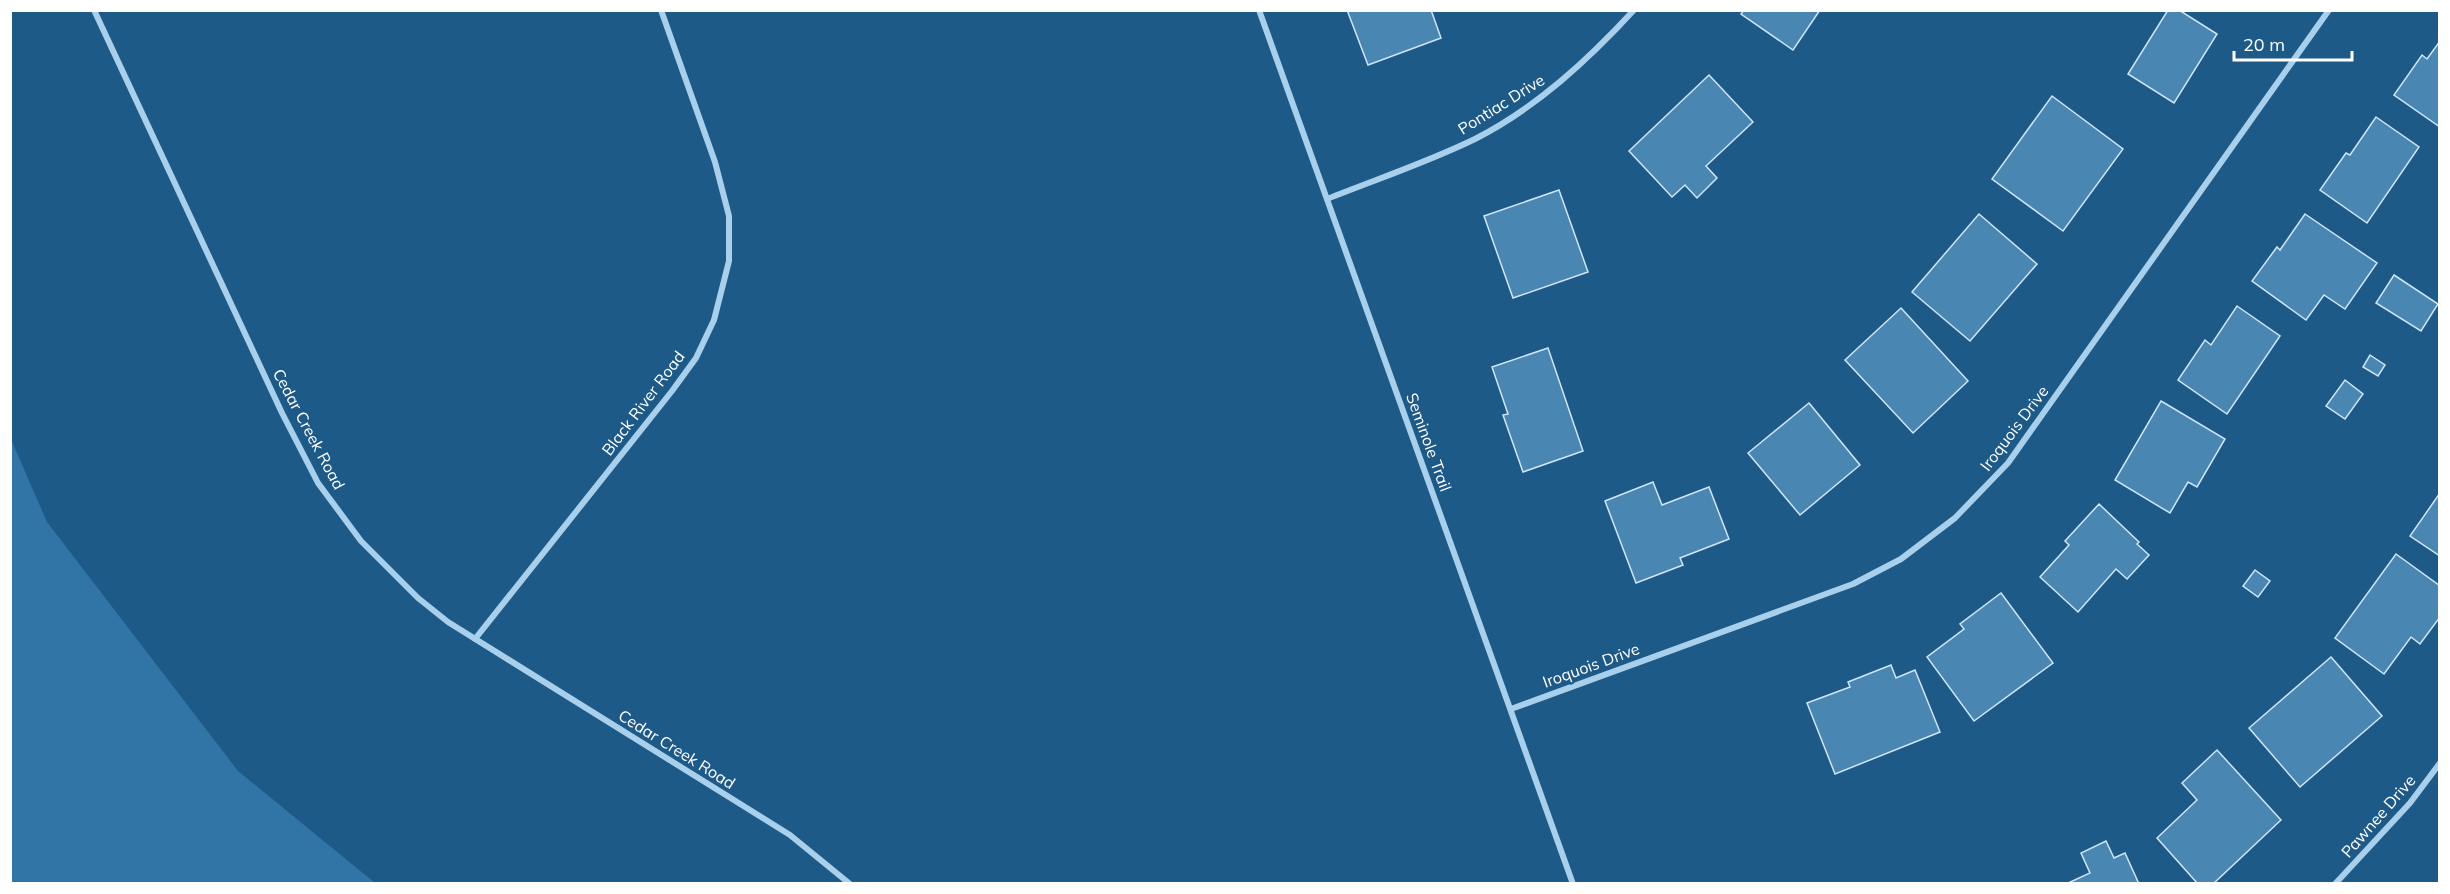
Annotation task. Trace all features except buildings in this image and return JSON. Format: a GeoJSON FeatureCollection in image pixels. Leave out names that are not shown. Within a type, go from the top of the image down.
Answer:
{"type":"FeatureCollection","features":[{"type":"Feature","properties":{"kind":"street","name":"Cedar Creek Road"},"geometry":{"type":"LineString","coordinates":[[94,10],[282,413],[318,483],[361,541],[418,598],[475,639],[790,835],[850,884]]}},
{"type":"Feature","properties":{"kind":"street","name":"Black River Road"},"geometry":{"type":"LineString","coordinates":[[475,639],[672,392],[696,358],[714,320],[729,261],[729,216],[715,162],[661,10]]}},
{"type":"Feature","properties":{"kind":"street","name":"Seminole Trail"},"geometry":{"type":"LineString","coordinates":[[1259,10],[1573,884]]}},
{"type":"Feature","properties":{"kind":"street","name":"Pontiac Drive"},"geometry":{"type":"LineString","coordinates":[[1327,199],[1477,138],[1546,93],[1598,49],[1634,10]]}},
{"type":"Feature","properties":{"kind":"street","name":"Iroquois Drive"},"geometry":{"type":"LineString","coordinates":[[1511,709],[1853,584],[1901,559],[1955,518],[2008,463],[2329,10]]}},
{"type":"Feature","properties":{"kind":"street","name":"Pawnee Drive"},"geometry":{"type":"LineString","coordinates":[[2335,884],[2410,803],[2439,763]]}},
{"type":"Feature","properties":{"kind":"shaded area"},"geometry":{"type":"Polygon","coordinates":[[[10,437],[47,522],[238,771],[375,883],[11,883],[10,437]]]}}]}
